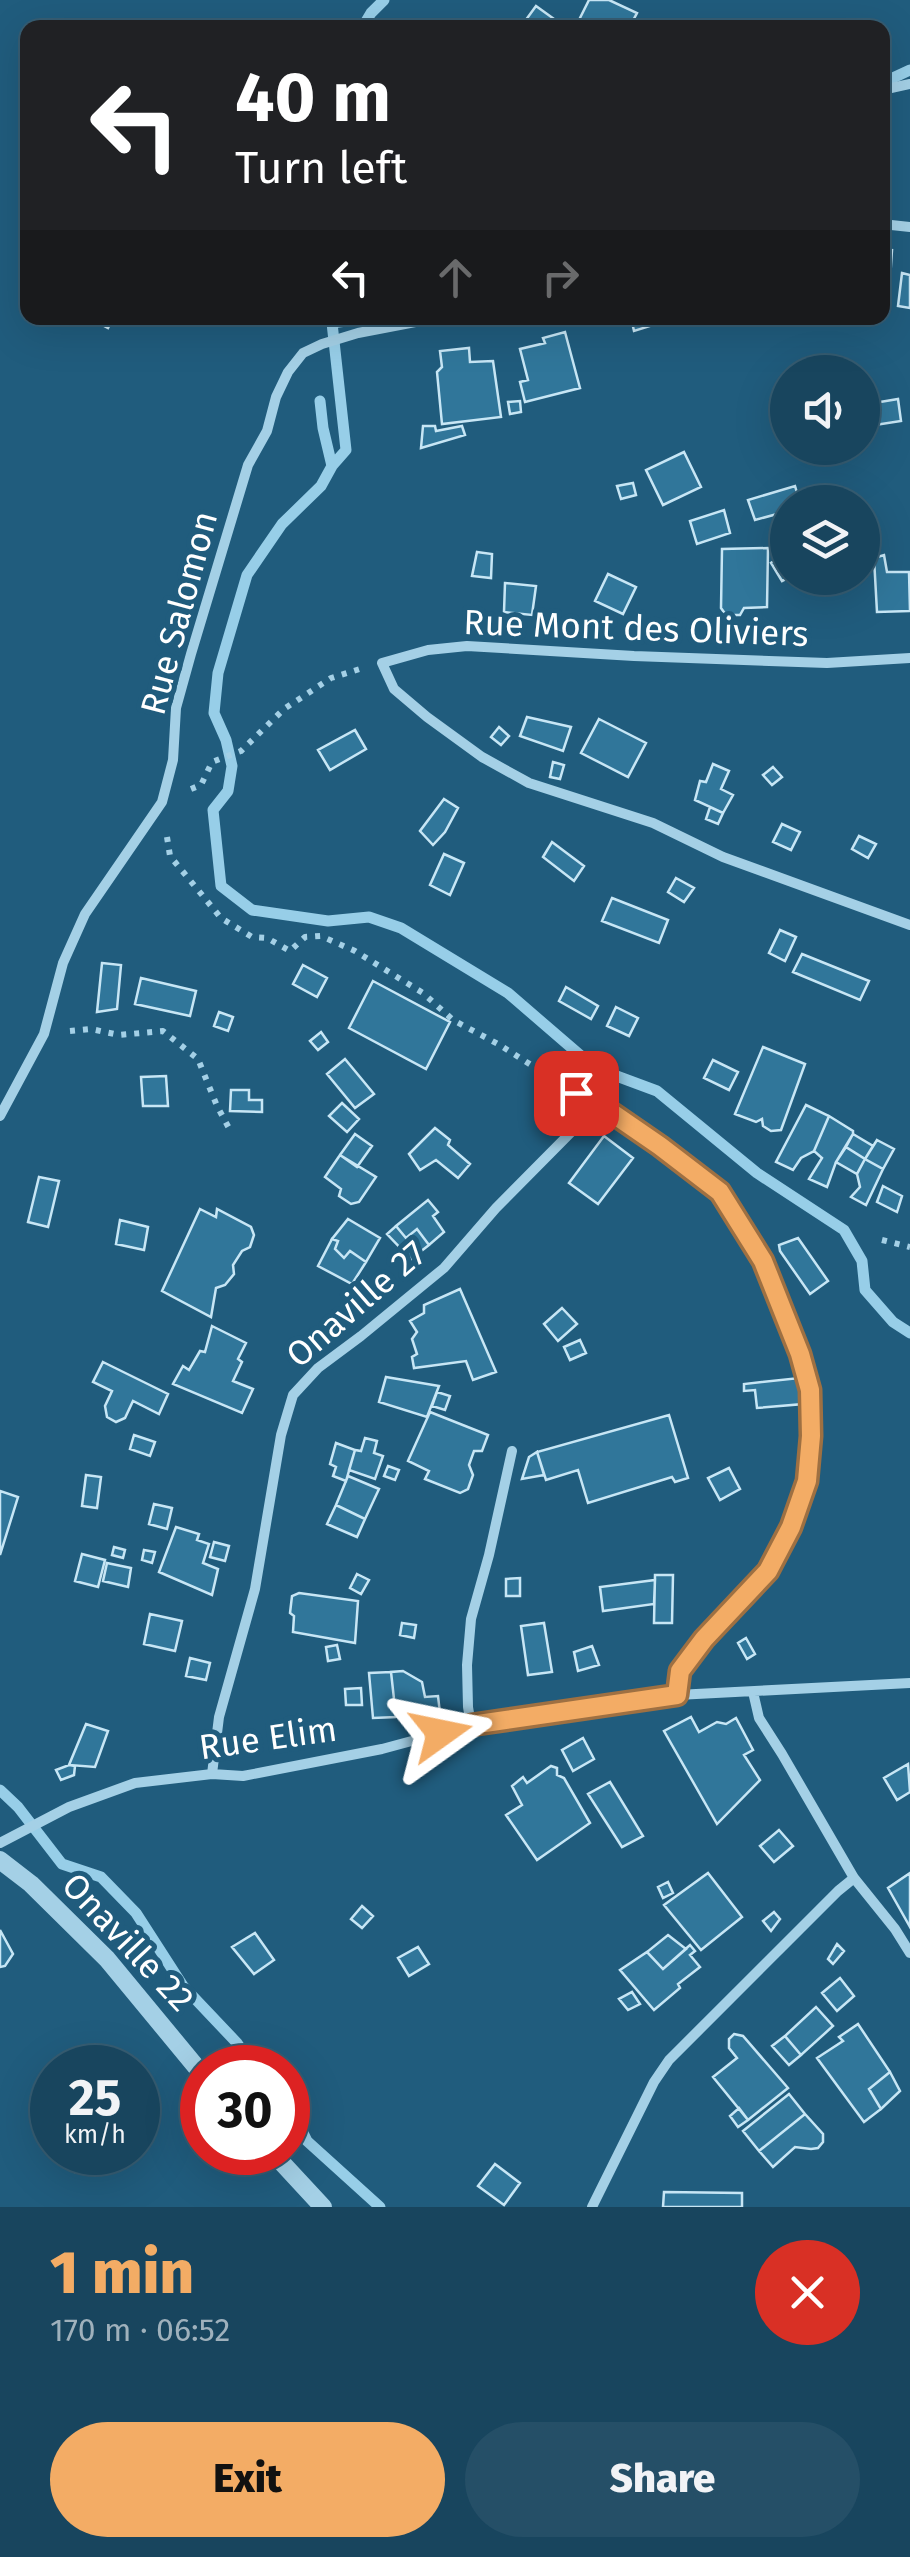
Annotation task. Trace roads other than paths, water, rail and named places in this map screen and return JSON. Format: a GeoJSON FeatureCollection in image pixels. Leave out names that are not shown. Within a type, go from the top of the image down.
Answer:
{"type":"FeatureCollection","features":[{"type":"Feature","properties":{"kind":"street","name":"Rue Salomon"},"geometry":{"type":"LineString","coordinates":[[0,1116],[44,1034],[64,964],[85,914],[162,802],[173,760],[176,708],[191,654],[248,465],[267,431],[288,372],[303,354],[322,344],[400,325]]}},
{"type":"Feature","properties":{"kind":"street","name":"Rue Mont des Oliviers"},"geometry":{"type":"LineString","coordinates":[[910,658],[828,664],[467,646],[428,650],[382,662],[394,688],[427,717],[482,757],[529,783],[653,822],[722,857],[910,925]]}},
{"type":"Feature","properties":{"kind":"street"},"geometry":{"type":"LineString","coordinates":[[576,1093],[599,1104],[720,1192],[763,1261],[810,1390],[807,1481],[791,1527],[768,1571],[704,1639],[680,1671],[677,1695]]}},
{"type":"Feature","properties":{"kind":"street","name":"Onaville 27"},"geometry":{"type":"LineString","coordinates":[[212,1774],[219,1717],[254,1589],[281,1435],[294,1394],[318,1368],[444,1268],[496,1208],[599,1104]]}},
{"type":"Feature","properties":{"kind":"street"},"geometry":{"type":"LineString","coordinates":[[471,1725],[467,1665],[470,1619],[512,1451]]}},
{"type":"Feature","properties":{"kind":"street","name":"Rue Elim"},"geometry":{"type":"LineString","coordinates":[[0,1843],[69,1808],[135,1783],[212,1774],[243,1776],[382,1748],[471,1725],[677,1695],[910,1683]]}},
{"type":"Feature","properties":{"kind":"street"},"geometry":{"type":"LineString","coordinates":[[753,1692],[758,1718],[854,1878],[910,1953]]}},
{"type":"Feature","properties":{"kind":"street","name":"Onaville 22"},"geometry":{"type":"LineString","coordinates":[[0,1860],[31,1884],[107,1958],[180,2047]]}},
{"type":"Feature","properties":{"kind":"street"},"geometry":{"type":"LineString","coordinates":[[592,2207],[654,2082],[669,2060],[854,1878]]}},
{"type":"Feature","properties":{"kind":"street"},"geometry":{"type":"LineString","coordinates":[[293,2175],[322,2207]]}},
{"type":"Feature","properties":{"kind":"waterway"},"geometry":{"type":"LineString","coordinates":[[367,20],[384,0]]}},
{"type":"Feature","properties":{"kind":"waterway"},"geometry":{"type":"LineString","coordinates":[[890,79],[910,70]]}},
{"type":"Feature","properties":{"kind":"waterway"},"geometry":{"type":"LineString","coordinates":[[332,325],[346,450],[332,466]]}},
{"type":"Feature","properties":{"kind":"waterway"},"geometry":{"type":"LineString","coordinates":[[320,401],[332,466],[321,486],[282,524],[247,575],[218,673],[214,713],[232,766],[228,791],[213,810],[221,886],[252,910],[328,921],[369,917],[401,928],[508,993],[595,1068],[657,1091],[757,1173],[844,1230],[862,1261],[865,1290],[893,1322],[910,1333]]}},
{"type":"Feature","properties":{"kind":"waterway"},"geometry":{"type":"LineString","coordinates":[[0,1790],[62,1864],[101,1877],[136,1913],[183,1986],[238,2045]]}},
{"type":"Feature","properties":{"kind":"waterway"},"geometry":{"type":"LineString","coordinates":[[310,2144],[380,2207]]}}]}
